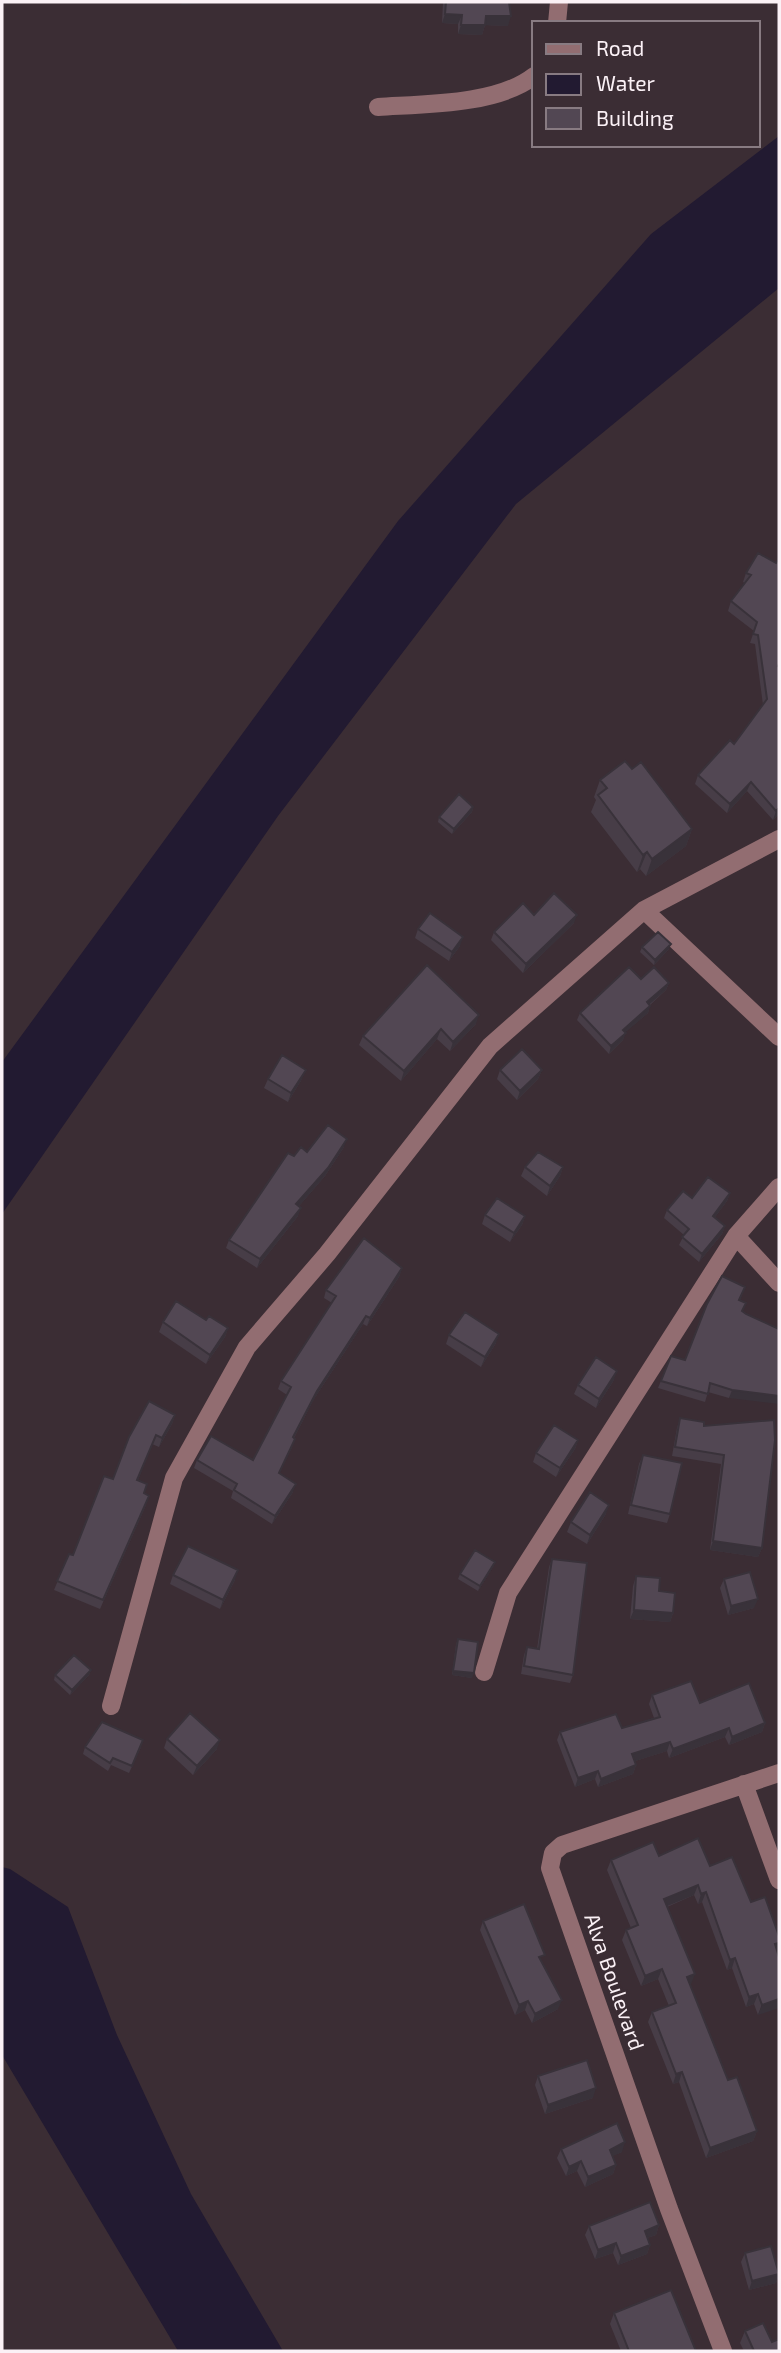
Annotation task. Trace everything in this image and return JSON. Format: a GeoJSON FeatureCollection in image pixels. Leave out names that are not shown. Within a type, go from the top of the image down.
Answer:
{"type":"FeatureCollection","features":[{"type":"Feature","properties":{"kind":"street"},"geometry":{"type":"LineString","coordinates":[[557,21],[559,2]]}},
{"type":"Feature","properties":{"kind":"street"},"geometry":{"type":"LineString","coordinates":[[378,107],[446,103],[523,85],[532,78]]}},
{"type":"Feature","properties":{"kind":"street"},"geometry":{"type":"LineString","coordinates":[[111,1706],[174,1478],[247,1347],[327,1254],[490,1046],[644,911],[779,839]]}},
{"type":"Feature","properties":{"kind":"street"},"geometry":{"type":"LineString","coordinates":[[644,911],[779,1037]]}},
{"type":"Feature","properties":{"kind":"street"},"geometry":{"type":"LineString","coordinates":[[484,1672],[508,1593],[736,1236],[779,1186]]}},
{"type":"Feature","properties":{"kind":"street"},"geometry":{"type":"LineString","coordinates":[[736,1236],[779,1283]]}},
{"type":"Feature","properties":{"kind":"street","name":"Alva Boulevard"},"geometry":{"type":"LineString","coordinates":[[723,2351],[668,2209],[550,1868],[553,1853],[562,1845],[779,1773]]}},
{"type":"Feature","properties":{"kind":"street"},"geometry":{"type":"LineString","coordinates":[[744,1784],[779,1880]]}},
{"type":"Feature","properties":{"kind":"water"},"geometry":{"type":"Polygon","coordinates":[[[779,136],[779,288],[516,504],[278,816],[2,1214],[2,1062],[398,521],[651,234],[779,136]]]}},
{"type":"Feature","properties":{"kind":"water"},"geometry":{"type":"Polygon","coordinates":[[[2,1867],[10,1869],[68,1907],[117,2035],[191,2194],[283,2351],[178,2351],[2,2055],[2,1867]]]}},
{"type":"Feature","properties":{"kind":"building"},"geometry":{"type":"Polygon","coordinates":[[[446,2],[509,2],[511,16],[486,16],[485,25],[461,25],[462,15],[445,14],[446,2]]]}},
{"type":"Feature","properties":{"kind":"building"},"geometry":{"type":"Polygon","coordinates":[[[758,553],[776,563],[779,558],[779,808],[776,811],[751,782],[730,804],[698,775],[730,740],[734,744],[767,699],[758,635],[753,634],[757,622],[731,601],[751,575],[746,573],[758,553]]]}},
{"type":"Feature","properties":{"kind":"building"},"geometry":{"type":"Polygon","coordinates":[[[625,761],[632,769],[641,762],[692,829],[652,859],[647,852],[643,855],[598,795],[607,788],[600,780],[625,761]]]}},
{"type":"Feature","properties":{"kind":"building"},"geometry":{"type":"Polygon","coordinates":[[[459,794],[473,807],[454,829],[439,817],[459,794]]]}},
{"type":"Feature","properties":{"kind":"building"},"geometry":{"type":"Polygon","coordinates":[[[554,893],[577,915],[526,964],[494,932],[523,903],[534,915],[554,893]]]}},
{"type":"Feature","properties":{"kind":"building"},"geometry":{"type":"Polygon","coordinates":[[[430,913],[463,937],[452,952],[418,929],[430,913]]]}},
{"type":"Feature","properties":{"kind":"building"},"geometry":{"type":"Polygon","coordinates":[[[658,932],[671,944],[655,960],[642,947],[658,932]]]}},
{"type":"Feature","properties":{"kind":"building"},"geometry":{"type":"Polygon","coordinates":[[[427,965],[479,1015],[453,1042],[441,1029],[404,1071],[363,1036],[427,965]]]}},
{"type":"Feature","properties":{"kind":"building"},"geometry":{"type":"Polygon","coordinates":[[[629,967],[641,979],[654,967],[669,983],[647,1002],[650,1006],[623,1030],[626,1033],[611,1046],[580,1013],[629,967]]]}},
{"type":"Feature","properties":{"kind":"building"},"geometry":{"type":"Polygon","coordinates":[[[522,1049],[542,1070],[520,1091],[500,1070],[522,1049]]]}},
{"type":"Feature","properties":{"kind":"building"},"geometry":{"type":"Polygon","coordinates":[[[282,1055],[306,1070],[291,1093],[268,1079],[282,1055]]]}},
{"type":"Feature","properties":{"kind":"building"},"geometry":{"type":"Polygon","coordinates":[[[328,1125],[347,1139],[328,1168],[296,1204],[301,1208],[260,1259],[229,1240],[288,1153],[294,1156],[301,1147],[307,1152],[328,1125]]]}},
{"type":"Feature","properties":{"kind":"building"},"geometry":{"type":"Polygon","coordinates":[[[538,1152],[563,1167],[550,1186],[525,1167],[538,1152]]]}},
{"type":"Feature","properties":{"kind":"building"},"geometry":{"type":"Polygon","coordinates":[[[708,1177],[730,1193],[713,1216],[725,1226],[702,1254],[682,1237],[689,1229],[667,1210],[683,1191],[692,1198],[708,1177]]]}},
{"type":"Feature","properties":{"kind":"building"},"geometry":{"type":"Polygon","coordinates":[[[497,1198],[525,1216],[514,1233],[485,1215],[497,1198]]]}},
{"type":"Feature","properties":{"kind":"building"},"geometry":{"type":"Polygon","coordinates":[[[364,1238],[402,1268],[370,1318],[366,1316],[317,1391],[293,1437],[295,1439],[279,1473],[296,1484],[275,1516],[234,1490],[237,1484],[197,1460],[211,1436],[253,1460],[291,1387],[281,1381],[336,1296],[326,1290],[364,1238]]]}},
{"type":"Feature","properties":{"kind":"building"},"geometry":{"type":"Polygon","coordinates":[[[722,1276],[745,1287],[739,1300],[746,1303],[742,1311],[779,1329],[779,1396],[732,1390],[710,1383],[708,1394],[661,1381],[671,1356],[685,1360],[707,1304],[722,1276]]]}},
{"type":"Feature","properties":{"kind":"building"},"geometry":{"type":"Polygon","coordinates":[[[176,1301],[206,1320],[209,1316],[228,1328],[210,1355],[163,1322],[176,1301]]]}},
{"type":"Feature","properties":{"kind":"building"},"geometry":{"type":"Polygon","coordinates":[[[465,1312],[499,1334],[485,1357],[449,1335],[465,1312]]]}},
{"type":"Feature","properties":{"kind":"building"},"geometry":{"type":"Polygon","coordinates":[[[596,1357],[617,1371],[599,1399],[578,1385],[596,1357]]]}},
{"type":"Feature","properties":{"kind":"building"},"geometry":{"type":"Polygon","coordinates":[[[149,1401],[175,1415],[162,1438],[156,1435],[137,1480],[147,1484],[144,1493],[149,1496],[103,1600],[57,1581],[69,1554],[73,1555],[104,1476],[113,1479],[129,1437],[149,1401]]]}},
{"type":"Feature","properties":{"kind":"building"},"geometry":{"type":"Polygon","coordinates":[[[680,1418],[704,1422],[704,1426],[774,1420],[775,1440],[762,1548],[713,1541],[724,1455],[675,1447],[680,1418]]]}},
{"type":"Feature","properties":{"kind":"building"},"geometry":{"type":"Polygon","coordinates":[[[554,1425],[578,1440],[560,1468],[536,1453],[554,1425]]]}},
{"type":"Feature","properties":{"kind":"building"},"geometry":{"type":"Polygon","coordinates":[[[643,1455],[682,1463],[670,1514],[631,1505],[643,1455]]]}},
{"type":"Feature","properties":{"kind":"building"},"geometry":{"type":"Polygon","coordinates":[[[590,1492],[609,1505],[590,1535],[571,1522],[590,1492]]]}},
{"type":"Feature","properties":{"kind":"building"},"geometry":{"type":"Polygon","coordinates":[[[188,1546],[238,1570],[223,1600],[173,1575],[188,1546]]]}},
{"type":"Feature","properties":{"kind":"building"},"geometry":{"type":"Polygon","coordinates":[[[475,1550],[495,1562],[480,1586],[460,1574],[475,1550]]]}},
{"type":"Feature","properties":{"kind":"building"},"geometry":{"type":"Polygon","coordinates":[[[552,1559],[587,1563],[573,1675],[524,1666],[527,1647],[539,1649],[552,1559]]]}},
{"type":"Feature","properties":{"kind":"building"},"geometry":{"type":"Polygon","coordinates":[[[750,1572],[758,1599],[731,1606],[724,1579],[750,1572]]]}},
{"type":"Feature","properties":{"kind":"building"},"geometry":{"type":"Polygon","coordinates":[[[636,1576],[660,1578],[659,1591],[675,1593],[673,1613],[634,1610],[636,1576]]]}},
{"type":"Feature","properties":{"kind":"building"},"geometry":{"type":"Polygon","coordinates":[[[458,1639],[478,1642],[474,1673],[453,1671],[458,1639]]]}},
{"type":"Feature","properties":{"kind":"building"},"geometry":{"type":"Polygon","coordinates":[[[74,1655],[91,1670],[72,1690],[55,1675],[74,1655]]]}},
{"type":"Feature","properties":{"kind":"building"},"geometry":{"type":"Polygon","coordinates":[[[691,1681],[700,1703],[749,1683],[765,1723],[732,1737],[729,1728],[673,1749],[670,1742],[632,1754],[636,1765],[601,1779],[598,1771],[578,1778],[560,1732],[616,1714],[622,1728],[660,1717],[652,1695],[691,1681]]]}},
{"type":"Feature","properties":{"kind":"building"},"geometry":{"type":"Polygon","coordinates":[[[190,1713],[220,1740],[197,1766],[167,1739],[190,1713]]]}},
{"type":"Feature","properties":{"kind":"building"},"geometry":{"type":"Polygon","coordinates":[[[102,1722],[143,1740],[132,1766],[113,1758],[110,1763],[85,1747],[102,1722]]]}},
{"type":"Feature","properties":{"kind":"building"},"geometry":{"type":"Polygon","coordinates":[[[698,1838],[710,1866],[732,1857],[751,1902],[765,1897],[779,1936],[779,1943],[775,1944],[779,1957],[779,1999],[762,2005],[758,1994],[749,1997],[735,1958],[730,1960],[706,1892],[701,1894],[698,1885],[664,1899],[695,1974],[687,1977],[728,2080],[737,2077],[757,2131],[710,2148],[682,2072],[676,2074],[652,2012],[676,2003],[662,1969],[645,1976],[626,1930],[638,1925],[611,1860],[653,1842],[659,1856],[698,1838]]]}},
{"type":"Feature","properties":{"kind":"building"},"geometry":{"type":"Polygon","coordinates":[[[524,1904],[545,1955],[539,1957],[562,2000],[535,2014],[528,2001],[519,2005],[483,1921],[524,1904]]]}},
{"type":"Feature","properties":{"kind":"building"},"geometry":{"type":"Polygon","coordinates":[[[587,2060],[596,2088],[548,2105],[538,2076],[587,2060]]]}},
{"type":"Feature","properties":{"kind":"building"},"geometry":{"type":"Polygon","coordinates":[[[617,2123],[625,2142],[610,2150],[616,2165],[588,2177],[581,2161],[569,2167],[561,2149],[617,2123]]]}},
{"type":"Feature","properties":{"kind":"building"},"geometry":{"type":"Polygon","coordinates":[[[650,2202],[659,2225],[645,2231],[650,2245],[621,2256],[616,2243],[598,2250],[589,2226],[650,2202]]]}},
{"type":"Feature","properties":{"kind":"building"},"geometry":{"type":"Polygon","coordinates":[[[771,2246],[779,2274],[752,2281],[745,2253],[771,2246]]]}},
{"type":"Feature","properties":{"kind":"building"},"geometry":{"type":"Polygon","coordinates":[[[671,2290],[696,2351],[629,2351],[614,2313],[671,2290]]]}},
{"type":"Feature","properties":{"kind":"building"},"geometry":{"type":"Polygon","coordinates":[[[763,2323],[772,2342],[779,2339],[779,2351],[754,2351],[745,2331],[763,2323]]]}}]}
